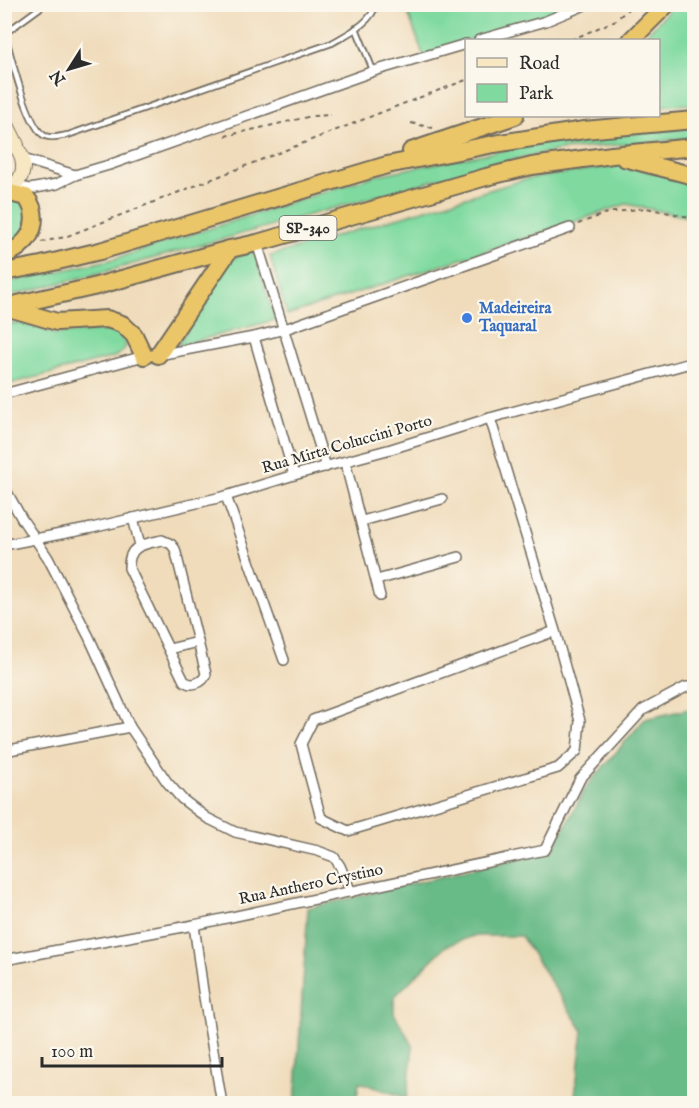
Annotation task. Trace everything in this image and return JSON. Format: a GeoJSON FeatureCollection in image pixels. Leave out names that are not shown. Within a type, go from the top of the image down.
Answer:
{"type":"FeatureCollection","features":[{"type":"Feature","properties":{"kind":"highway"},"geometry":{"type":"LineString","coordinates":[[632,39],[667,4]]}},
{"type":"Feature","properties":{"kind":"highway"},"geometry":{"type":"LineString","coordinates":[[313,186],[347,172],[512,117]]}},
{"type":"Feature","properties":{"kind":"highway","name":"SP-340"},"geometry":{"type":"LineString","coordinates":[[4,272],[100,251],[387,165],[494,144],[584,130],[694,120]]}},
{"type":"Feature","properties":{"kind":"highway","name":"SP-340"},"geometry":{"type":"LineString","coordinates":[[5,307],[257,243],[486,177],[532,166],[694,147]]}},
{"type":"Feature","properties":{"kind":"highway"},"geometry":{"type":"LineString","coordinates":[[612,155],[694,176]]}},
{"type":"Feature","properties":{"kind":"highway"},"geometry":{"type":"LineString","coordinates":[[4,255],[20,247],[33,226],[34,212],[29,201],[9,190]]}},
{"type":"Feature","properties":{"kind":"highway"},"geometry":{"type":"LineString","coordinates":[[5,307],[57,322],[107,319],[122,324],[151,356],[230,249]]}},
{"type":"Feature","properties":{"kind":"street"},"geometry":{"type":"LineString","coordinates":[[483,39],[546,21],[587,4]]}},
{"type":"Feature","properties":{"kind":"street"},"geometry":{"type":"LineString","coordinates":[[9,190],[57,184],[75,175],[374,71],[465,44]]}},
{"type":"Feature","properties":{"kind":"street"},"geometry":{"type":"LineString","coordinates":[[6,129],[21,154],[24,169],[9,190]]}},
{"type":"Feature","properties":{"kind":"street"},"geometry":{"type":"LineString","coordinates":[[21,154],[75,175]]}},
{"type":"Feature","properties":{"kind":"street"},"geometry":{"type":"LineString","coordinates":[[4,394],[151,356],[254,338],[285,329],[570,228]]}},
{"type":"Feature","properties":{"kind":"street"},"geometry":{"type":"LineString","coordinates":[[257,243],[326,467]]}},
{"type":"Feature","properties":{"kind":"street"},"geometry":{"type":"LineString","coordinates":[[254,338],[294,475]]}},
{"type":"Feature","properties":{"kind":"street","name":"Rua Mirta Coluccini Porto"},"geometry":{"type":"LineString","coordinates":[[4,545],[226,496],[490,418],[694,362]]}},
{"type":"Feature","properties":{"kind":"street"},"geometry":{"type":"LineString","coordinates":[[490,418],[555,631],[580,721],[577,751],[558,768],[348,831],[321,818],[301,744],[313,720],[555,631]]}},
{"type":"Feature","properties":{"kind":"street"},"geometry":{"type":"LineString","coordinates":[[345,462],[380,596]]}},
{"type":"Feature","properties":{"kind":"street"},"geometry":{"type":"LineString","coordinates":[[4,487],[48,558],[89,637],[129,727],[166,782],[182,799],[207,818],[235,832],[327,853],[334,857],[351,892]]}},
{"type":"Feature","properties":{"kind":"street"},"geometry":{"type":"LineString","coordinates":[[226,496],[284,660]]}},
{"type":"Feature","properties":{"kind":"street"},"geometry":{"type":"LineString","coordinates":[[362,521],[442,500]]}},
{"type":"Feature","properties":{"kind":"street"},"geometry":{"type":"LineString","coordinates":[[133,518],[140,545]]}},
{"type":"Feature","properties":{"kind":"street"},"geometry":{"type":"LineString","coordinates":[[162,540],[171,544],[175,549],[198,642],[206,674],[200,682],[187,684],[129,568],[128,561],[140,545],[162,540]]}},
{"type":"Feature","properties":{"kind":"street"},"geometry":{"type":"LineString","coordinates":[[377,580],[459,557]]}},
{"type":"Feature","properties":{"kind":"street"},"geometry":{"type":"LineString","coordinates":[[169,649],[198,642]]}},
{"type":"Feature","properties":{"kind":"street","name":"Rua Anthero Crystino"},"geometry":{"type":"LineString","coordinates":[[4,960],[194,925],[545,850],[580,778],[643,710],[686,687],[694,687]]}},
{"type":"Feature","properties":{"kind":"street"},"geometry":{"type":"LineString","coordinates":[[4,751],[129,727]]}},
{"type":"Feature","properties":{"kind":"street"},"geometry":{"type":"LineString","coordinates":[[194,925],[222,1104]]}},
{"type":"Feature","properties":{"kind":"lane"},"geometry":{"type":"LineString","coordinates":[[45,4],[5,34],[18,83],[37,129],[45,136],[56,137],[332,43],[369,17],[376,4]]}},
{"type":"Feature","properties":{"kind":"lane"},"geometry":{"type":"LineString","coordinates":[[356,28],[374,71]]}},
{"type":"Feature","properties":{"kind":"lane"},"geometry":{"type":"LineString","coordinates":[[4,108],[6,129]]}},
{"type":"Feature","properties":{"kind":"path"},"geometry":{"type":"LineString","coordinates":[[573,39],[616,20],[634,4]]}},
{"type":"Feature","properties":{"kind":"path"},"geometry":{"type":"LineString","coordinates":[[20,247],[65,237],[465,80]]}},
{"type":"Feature","properties":{"kind":"path"},"geometry":{"type":"LineString","coordinates":[[216,139],[312,116],[331,115]]}},
{"type":"Feature","properties":{"kind":"path"},"geometry":{"type":"LineString","coordinates":[[570,228],[607,213],[646,208],[694,218]]}},
{"type":"Feature","properties":{"kind":"green space"},"geometry":{"type":"Polygon","coordinates":[[[405,5],[583,5],[477,39],[465,39],[424,57],[405,5]]]}},
{"type":"Feature","properties":{"kind":"green space"},"geometry":{"type":"Polygon","coordinates":[[[674,5],[694,5],[694,104],[660,106],[660,39],[642,39],[674,5]]]}},
{"type":"Feature","properties":{"kind":"green space"},"geometry":{"type":"Polygon","coordinates":[[[694,127],[694,138],[560,150],[512,160],[5,297],[4,283],[114,259],[377,175],[540,143],[694,127]]]}},
{"type":"Feature","properties":{"kind":"green space"},"geometry":{"type":"Polygon","coordinates":[[[621,165],[694,181],[694,218],[626,204],[287,315],[270,256],[526,179],[621,165]]]}},
{"type":"Feature","properties":{"kind":"green space"},"geometry":{"type":"Polygon","coordinates":[[[17,196],[28,209],[27,227],[16,241],[5,242],[4,197],[17,196]]]}},
{"type":"Feature","properties":{"kind":"green space"},"geometry":{"type":"Polygon","coordinates":[[[254,250],[275,320],[177,346],[230,259],[254,250]]]}},
{"type":"Feature","properties":{"kind":"green space"},"geometry":{"type":"Polygon","coordinates":[[[28,323],[55,334],[114,330],[125,341],[126,346],[114,357],[5,385],[5,324],[28,323]]]}},
{"type":"Feature","properties":{"kind":"green space"},"geometry":{"type":"Polygon","coordinates":[[[694,708],[694,1103],[574,1103],[583,1031],[521,936],[473,936],[446,946],[394,997],[394,1013],[413,1046],[407,1098],[359,1082],[356,1103],[295,1104],[308,908],[553,850],[586,787],[645,719],[694,708]]]}},
{"type":"Feature","properties":{"kind":"place","name":"Madeireira Taquaral"},"geometry":{"type":"Point","coordinates":[467,318]}}]}
